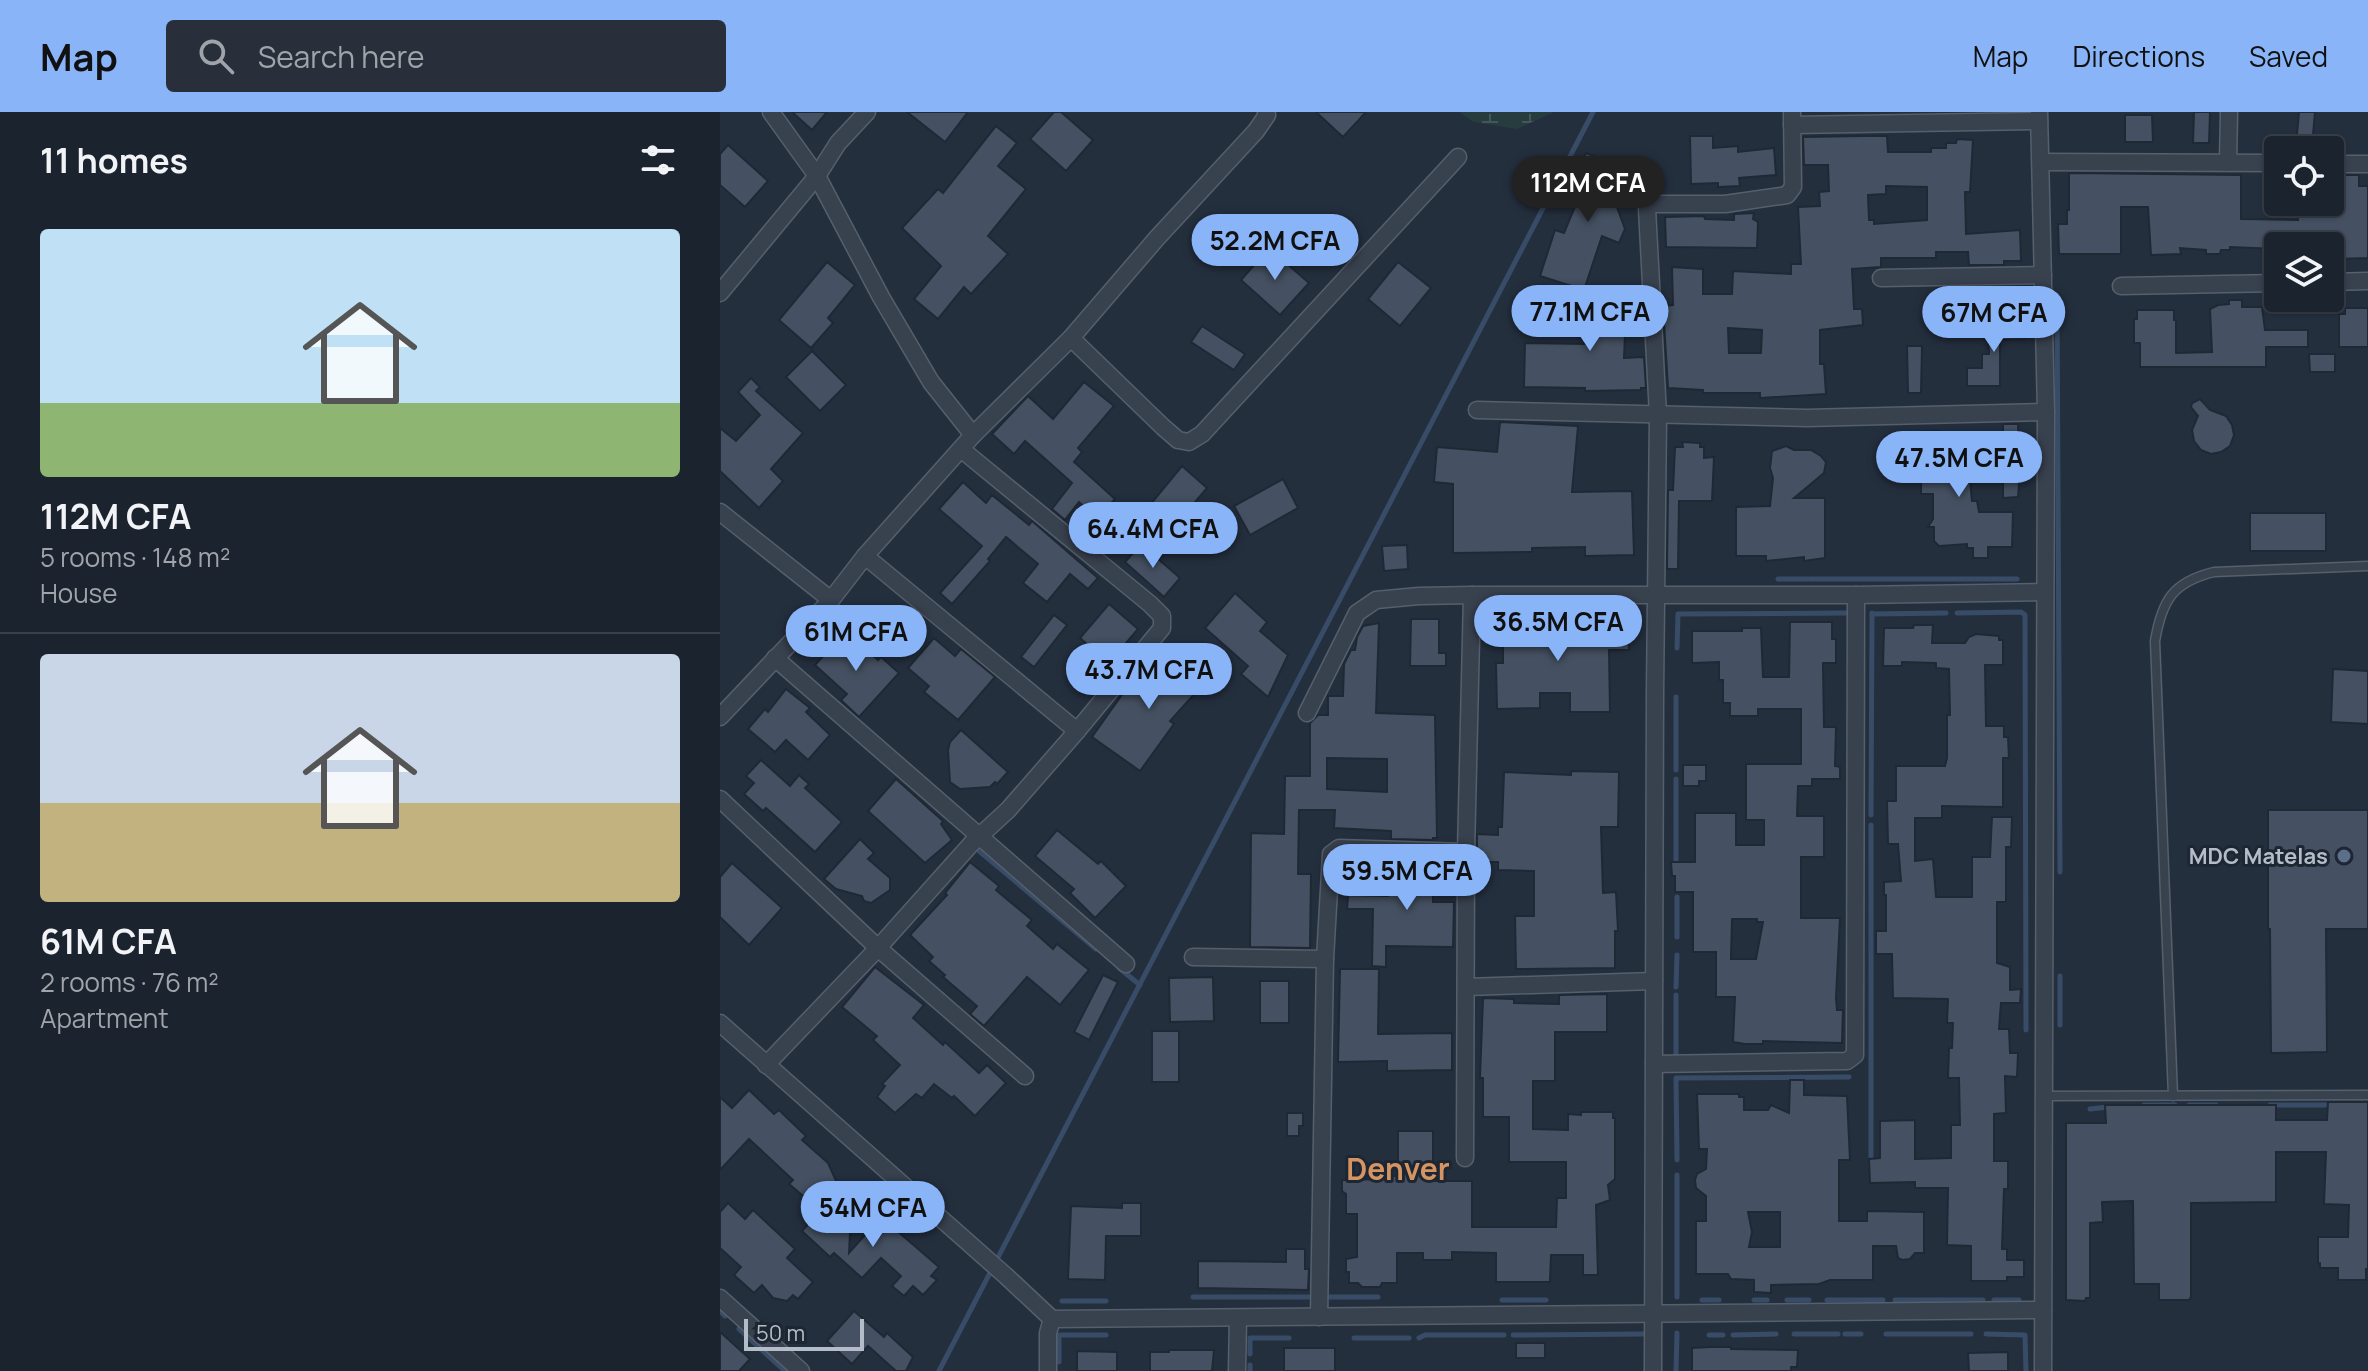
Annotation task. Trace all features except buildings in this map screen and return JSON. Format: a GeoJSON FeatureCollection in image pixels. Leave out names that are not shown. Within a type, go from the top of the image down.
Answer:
{"type":"FeatureCollection","features":[{"type":"Feature","properties":{"kind":"street"},"geometry":{"type":"LineString","coordinates":[[771,112],[817,176],[874,285],[931,382],[973,435]]}},
{"type":"Feature","properties":{"kind":"street"},"geometry":{"type":"LineString","coordinates":[[720,293],[817,176],[838,143],[867,112]]}},
{"type":"Feature","properties":{"kind":"street"},"geometry":{"type":"LineString","coordinates":[[2228,162],[2229,112]]}},
{"type":"Feature","properties":{"kind":"street"},"geometry":{"type":"LineString","coordinates":[[720,717],[831,600],[865,556],[973,435],[1071,338],[1157,238],[1256,131],[1268,113]]}},
{"type":"Feature","properties":{"kind":"street"},"geometry":{"type":"LineString","coordinates":[[1653,1371],[1658,415],[1647,209],[1651,204],[1725,204],[1787,195],[1793,187],[1792,119],[2039,117],[2046,412],[2043,1371]]}},
{"type":"Feature","properties":{"kind":"street"},"geometry":{"type":"LineString","coordinates":[[1071,338],[1163,427],[1178,440],[1189,442],[1202,434],[1458,157]]}},
{"type":"Feature","properties":{"kind":"street"},"geometry":{"type":"LineString","coordinates":[[2041,162],[2264,163]]}},
{"type":"Feature","properties":{"kind":"street"},"geometry":{"type":"LineString","coordinates":[[2344,164],[2368,164]]}},
{"type":"Feature","properties":{"kind":"street"},"geometry":{"type":"LineString","coordinates":[[1881,278],[2043,275]]}},
{"type":"Feature","properties":{"kind":"street"},"geometry":{"type":"LineString","coordinates":[[2344,282],[2368,281]]}},
{"type":"Feature","properties":{"kind":"street"},"geometry":{"type":"LineString","coordinates":[[2121,286],[2264,283]]}},
{"type":"Feature","properties":{"kind":"street"},"geometry":{"type":"LineString","coordinates":[[1477,410],[1807,418],[2046,412]]}},
{"type":"Feature","properties":{"kind":"street"},"geometry":{"type":"LineString","coordinates":[[766,1065],[980,835],[1008,810],[1162,628],[1162,616],[1150,604],[961,449]]}},
{"type":"Feature","properties":{"kind":"street"},"geometry":{"type":"LineString","coordinates":[[720,512],[831,600]]}},
{"type":"Feature","properties":{"kind":"street"},"geometry":{"type":"LineString","coordinates":[[865,556],[1077,731]]}},
{"type":"Feature","properties":{"kind":"street"},"geometry":{"type":"LineString","coordinates":[[1307,713],[1357,613],[1376,600],[1472,595],[2045,592]]}},
{"type":"Feature","properties":{"kind":"street"},"geometry":{"type":"LineString","coordinates":[[1465,1158],[1466,852],[1472,595]]}},
{"type":"Feature","properties":{"kind":"street"},"geometry":{"type":"LineString","coordinates":[[1654,1064],[1847,1061],[1855,1055],[1856,595]]}},
{"type":"Feature","properties":{"kind":"street"},"geometry":{"type":"LineString","coordinates":[[775,658],[1126,964]]}},
{"type":"Feature","properties":{"kind":"street"},"geometry":{"type":"LineString","coordinates":[[720,799],[878,948],[1025,1076]]}},
{"type":"Feature","properties":{"kind":"street"},"geometry":{"type":"LineString","coordinates":[[1319,1317],[1325,959],[1331,854],[1339,848],[1466,852]]}},
{"type":"Feature","properties":{"kind":"street"},"geometry":{"type":"LineString","coordinates":[[1193,957],[1325,959]]}},
{"type":"Feature","properties":{"kind":"street"},"geometry":{"type":"LineString","coordinates":[[1466,987],[1654,981]]}},
{"type":"Feature","properties":{"kind":"street"},"geometry":{"type":"LineString","coordinates":[[720,1023],[1052,1319],[2043,1310]]}},
{"type":"Feature","properties":{"kind":"street"},"geometry":{"type":"LineString","coordinates":[[720,1298],[801,1371]]}},
{"type":"Feature","properties":{"kind":"street"},"geometry":{"type":"LineString","coordinates":[[1237,1371],[1238,1318]]}},
{"type":"Feature","properties":{"kind":"street"},"geometry":{"type":"LineString","coordinates":[[1048,1371],[1048,1333],[1052,1319]]}},
{"type":"Feature","properties":{"kind":"lane"},"geometry":{"type":"LineString","coordinates":[[2173,1096],[2155,641],[2158,624],[2176,589],[2192,577],[2214,572],[2368,566]]}},
{"type":"Feature","properties":{"kind":"lane"},"geometry":{"type":"LineString","coordinates":[[2043,1096],[2368,1095]]}},
{"type":"Feature","properties":{"kind":"green space"},"geometry":{"type":"Polygon","coordinates":[[[1459,112],[1554,112],[1517,129],[1474,122],[1459,112]]]}},
{"type":"Feature","properties":{"kind":"waterway"},"geometry":{"type":"LineString","coordinates":[[939,1371],[1593,112]]}},
{"type":"Feature","properties":{"kind":"waterway"},"geometry":{"type":"LineString","coordinates":[[2057,298],[2060,872]]}},
{"type":"Feature","properties":{"kind":"waterway"},"geometry":{"type":"LineString","coordinates":[[1778,579],[1808,579]]}},
{"type":"Feature","properties":{"kind":"waterway"},"geometry":{"type":"LineString","coordinates":[[1810,579],[2017,579]]}},
{"type":"Feature","properties":{"kind":"waterway"},"geometry":{"type":"LineString","coordinates":[[1957,613],[2021,612],[2025,615],[2026,1030]]}},
{"type":"Feature","properties":{"kind":"waterway"},"geometry":{"type":"LineString","coordinates":[[1677,648],[1678,614],[1848,613]]}},
{"type":"Feature","properties":{"kind":"waterway"},"geometry":{"type":"LineString","coordinates":[[1871,815],[1872,613]]}},
{"type":"Feature","properties":{"kind":"waterway"},"geometry":{"type":"LineString","coordinates":[[1872,614],[1946,613]]}},
{"type":"Feature","properties":{"kind":"waterway"},"geometry":{"type":"LineString","coordinates":[[1676,697],[1676,770]]}},
{"type":"Feature","properties":{"kind":"waterway"},"geometry":{"type":"LineString","coordinates":[[1676,779],[1676,860]]}},
{"type":"Feature","properties":{"kind":"waterway"},"geometry":{"type":"LineString","coordinates":[[1871,825],[1871,1165]]}},
{"type":"Feature","properties":{"kind":"waterway"},"geometry":{"type":"LineString","coordinates":[[972,845],[1096,949]]}},
{"type":"Feature","properties":{"kind":"waterway"},"geometry":{"type":"LineString","coordinates":[[1677,897],[1677,937]]}},
{"type":"Feature","properties":{"kind":"waterway"},"geometry":{"type":"LineString","coordinates":[[1676,987],[1677,955]]}},
{"type":"Feature","properties":{"kind":"waterway"},"geometry":{"type":"LineString","coordinates":[[1119,968],[1140,985]]}},
{"type":"Feature","properties":{"kind":"waterway"},"geometry":{"type":"LineString","coordinates":[[2060,976],[2060,1025]]}},
{"type":"Feature","properties":{"kind":"waterway"},"geometry":{"type":"LineString","coordinates":[[1676,995],[1676,1054]]}},
{"type":"Feature","properties":{"kind":"waterway"},"geometry":{"type":"LineString","coordinates":[[1677,1160],[1676,1078],[1849,1077]]}},
{"type":"Feature","properties":{"kind":"waterway"},"geometry":{"type":"LineString","coordinates":[[2144,1105],[2175,1105]]}},
{"type":"Feature","properties":{"kind":"waterway"},"geometry":{"type":"LineString","coordinates":[[2189,1105],[2216,1105]]}},
{"type":"Feature","properties":{"kind":"waterway"},"geometry":{"type":"LineString","coordinates":[[2270,1105],[2325,1105]]}},
{"type":"Feature","properties":{"kind":"waterway"},"geometry":{"type":"LineString","coordinates":[[2090,1109],[2109,1107]]}},
{"type":"Feature","properties":{"kind":"waterway"},"geometry":{"type":"LineString","coordinates":[[1677,1175],[1677,1297]]}},
{"type":"Feature","properties":{"kind":"waterway"},"geometry":{"type":"LineString","coordinates":[[1193,1297],[1309,1297]]}},
{"type":"Feature","properties":{"kind":"waterway"},"geometry":{"type":"LineString","coordinates":[[1326,1297],[1378,1297]]}},
{"type":"Feature","properties":{"kind":"waterway"},"geometry":{"type":"LineString","coordinates":[[1502,1300],[1546,1300]]}},
{"type":"Feature","properties":{"kind":"waterway"},"geometry":{"type":"LineString","coordinates":[[1702,1300],[1719,1300]]}},
{"type":"Feature","properties":{"kind":"waterway"},"geometry":{"type":"LineString","coordinates":[[1754,1300],[1767,1300]]}},
{"type":"Feature","properties":{"kind":"waterway"},"geometry":{"type":"LineString","coordinates":[[1787,1300],[1809,1300]]}},
{"type":"Feature","properties":{"kind":"waterway"},"geometry":{"type":"LineString","coordinates":[[1827,1300],[1883,1300]]}},
{"type":"Feature","properties":{"kind":"waterway"},"geometry":{"type":"LineString","coordinates":[[1895,1300],[1983,1300]]}},
{"type":"Feature","properties":{"kind":"waterway"},"geometry":{"type":"LineString","coordinates":[[1994,1300],[2019,1300]]}},
{"type":"Feature","properties":{"kind":"waterway"},"geometry":{"type":"LineString","coordinates":[[1062,1301],[1106,1301]]}},
{"type":"Feature","properties":{"kind":"waterway"},"geometry":{"type":"LineString","coordinates":[[720,1311],[725,1316]]}},
{"type":"Feature","properties":{"kind":"waterway"},"geometry":{"type":"LineString","coordinates":[[739,1329],[785,1371]]}},
{"type":"Feature","properties":{"kind":"waterway"},"geometry":{"type":"LineString","coordinates":[[1676,1371],[1677,1333]]}},
{"type":"Feature","properties":{"kind":"waterway"},"geometry":{"type":"LineString","coordinates":[[1513,1335],[1643,1334]]}},
{"type":"Feature","properties":{"kind":"waterway"},"geometry":{"type":"LineString","coordinates":[[1733,1335],[1776,1334]]}},
{"type":"Feature","properties":{"kind":"waterway"},"geometry":{"type":"LineString","coordinates":[[1794,1334],[1838,1334]]}},
{"type":"Feature","properties":{"kind":"waterway"},"geometry":{"type":"LineString","coordinates":[[1845,1334],[1861,1334]]}},
{"type":"Feature","properties":{"kind":"waterway"},"geometry":{"type":"LineString","coordinates":[[1886,1334],[1971,1334]]}},
{"type":"Feature","properties":{"kind":"waterway"},"geometry":{"type":"LineString","coordinates":[[1986,1334],[2025,1335],[2026,1371]]}},
{"type":"Feature","properties":{"kind":"waterway"},"geometry":{"type":"LineString","coordinates":[[1059,1362],[1059,1335],[1106,1335]]}},
{"type":"Feature","properties":{"kind":"waterway"},"geometry":{"type":"LineString","coordinates":[[1419,1338],[1425,1335],[1504,1335]]}},
{"type":"Feature","properties":{"kind":"waterway"},"geometry":{"type":"LineString","coordinates":[[1709,1335],[1723,1335]]}},
{"type":"Feature","properties":{"kind":"waterway"},"geometry":{"type":"LineString","coordinates":[[1250,1354],[1250,1338],[1289,1338]]}},
{"type":"Feature","properties":{"kind":"waterway"},"geometry":{"type":"LineString","coordinates":[[1354,1338],[1409,1338]]}},
{"type":"Feature","properties":{"kind":"waterway"},"geometry":{"type":"LineString","coordinates":[[1250,1365],[1250,1371]]}},
{"type":"Feature","properties":{"kind":"place","name":"MDC Matelas"},"geometry":{"type":"Point","coordinates":[2344,856]}},
{"type":"Feature","properties":{"kind":"district","name":"Denver"},"geometry":{"type":"Point","coordinates":[1398,1170]}}]}
